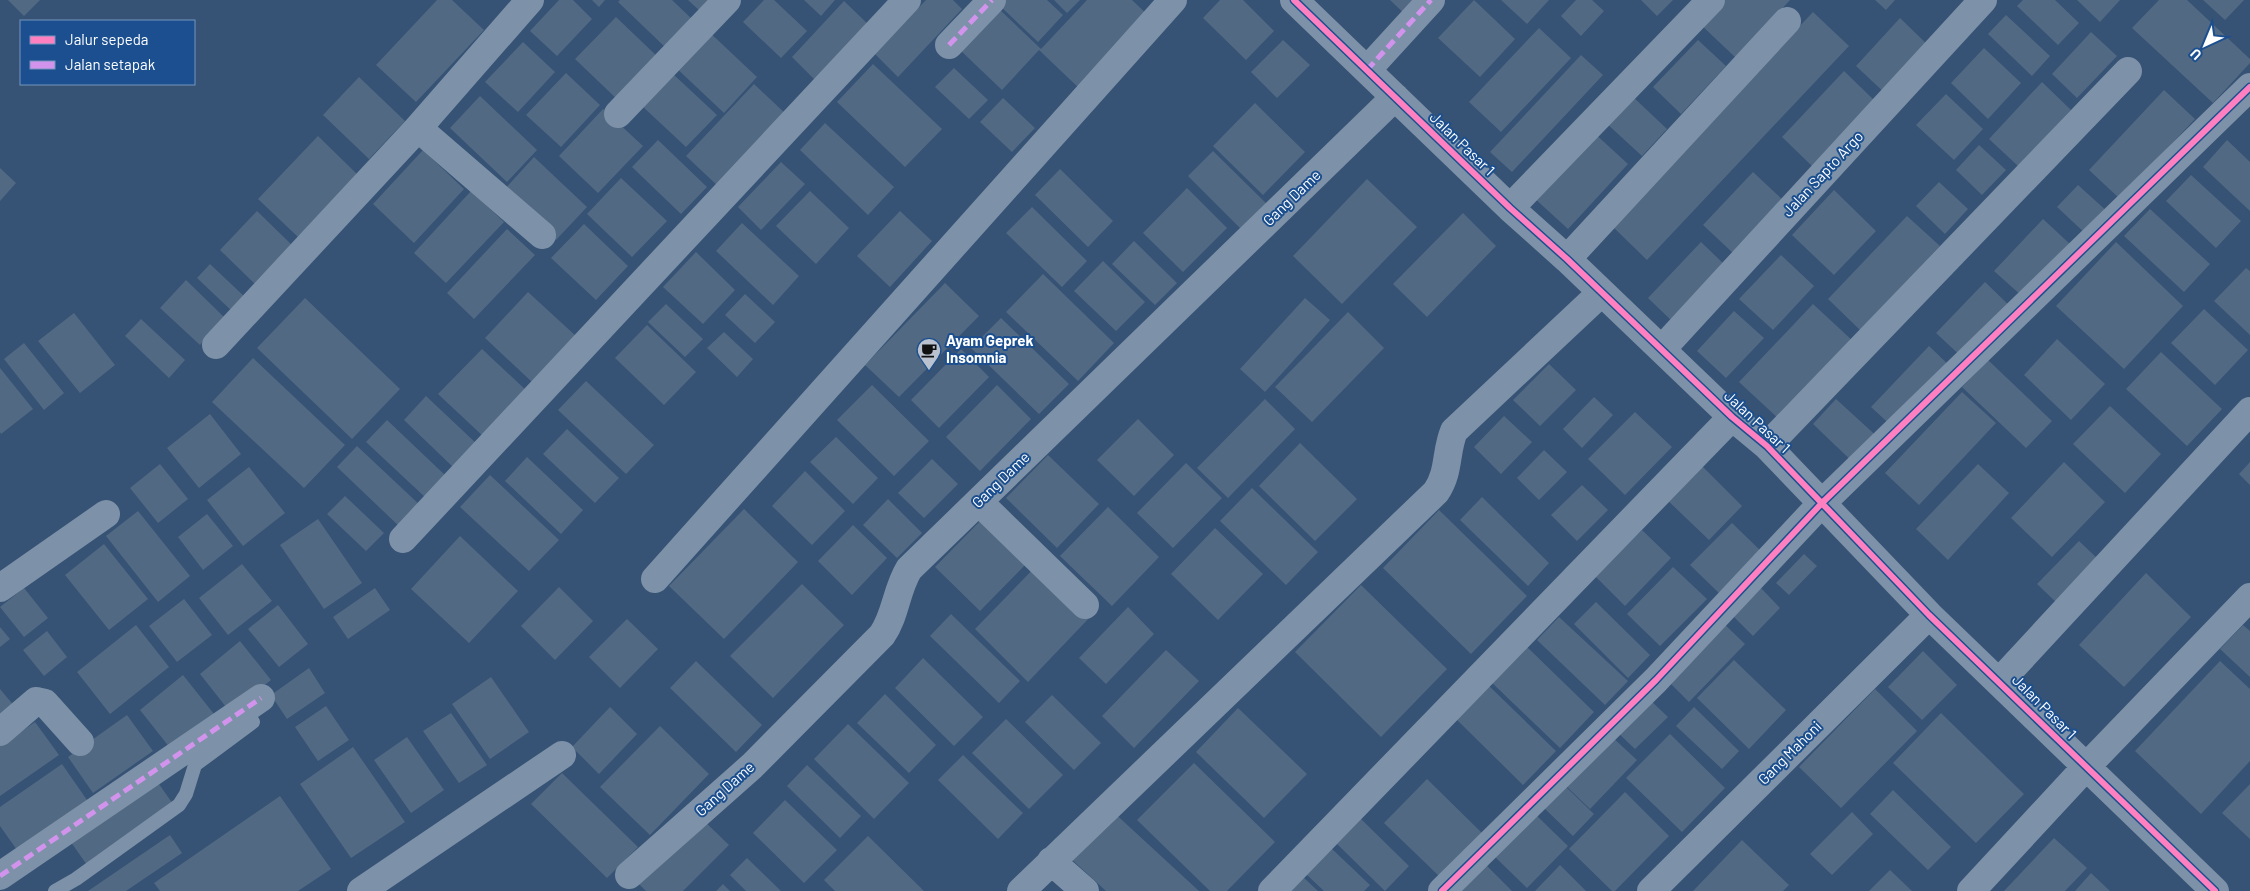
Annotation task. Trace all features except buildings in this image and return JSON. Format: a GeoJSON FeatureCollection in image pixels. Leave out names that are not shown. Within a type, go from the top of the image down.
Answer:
{"type":"FeatureCollection","features":[{"type":"Feature","properties":{"kind":"street"},"geometry":{"type":"LineString","coordinates":[[216,345],[418,128],[530,0]]}},
{"type":"Feature","properties":{"kind":"street"},"geometry":{"type":"LineString","coordinates":[[618,114],[727,0]]}},
{"type":"Feature","properties":{"kind":"street"},"geometry":{"type":"LineString","coordinates":[[403,539],[906,0]]}},
{"type":"Feature","properties":{"kind":"street"},"geometry":{"type":"LineString","coordinates":[[949,44],[992,0]]}},
{"type":"Feature","properties":{"kind":"street"},"geometry":{"type":"LineString","coordinates":[[655,579],[1174,0]]}},
{"type":"Feature","properties":{"kind":"street"},"geometry":{"type":"LineString","coordinates":[[1367,70],[1431,0]]}},
{"type":"Feature","properties":{"kind":"street"},"geometry":{"type":"LineString","coordinates":[[1510,208],[1712,0]]}},
{"type":"Feature","properties":{"kind":"street","name":"Jalan Sapto Argo"},"geometry":{"type":"LineString","coordinates":[[1662,349],[1983,0]]}},
{"type":"Feature","properties":{"kind":"street","name":"Jalan Pasar 1"},"geometry":{"type":"LineString","coordinates":[[1298,1],[1395,98],[1510,208],[1567,259],[1732,416],[1767,446],[1929,615],[2000,681],[2086,767],[2216,891]]}},
{"type":"Feature","properties":{"kind":"street"},"geometry":{"type":"LineString","coordinates":[[1567,259],[1787,21]]}},
{"type":"Feature","properties":{"kind":"street"},"geometry":{"type":"LineString","coordinates":[[1767,446],[2128,71]]}},
{"type":"Feature","properties":{"kind":"street"},"geometry":{"type":"LineString","coordinates":[[1442,891],[1656,680],[1821,504],[2250,86]]}},
{"type":"Feature","properties":{"kind":"street","name":"Gang Dame"},"geometry":{"type":"LineString","coordinates":[[629,875],[752,766],[882,635],[889,626],[900,587],[909,569],[1395,98]]}},
{"type":"Feature","properties":{"kind":"street"},"geometry":{"type":"LineString","coordinates":[[418,128],[542,235]]}},
{"type":"Feature","properties":{"kind":"street"},"geometry":{"type":"LineString","coordinates":[[1021,891],[1436,492],[1444,480],[1447,470],[1449,444],[1454,431],[1601,293]]}},
{"type":"Feature","properties":{"kind":"street"},"geometry":{"type":"LineString","coordinates":[[2000,681],[2250,411]]}},
{"type":"Feature","properties":{"kind":"street"},"geometry":{"type":"LineString","coordinates":[[1272,891],[1732,416]]}},
{"type":"Feature","properties":{"kind":"street"},"geometry":{"type":"LineString","coordinates":[[979,502],[1085,605]]}},
{"type":"Feature","properties":{"kind":"street"},"geometry":{"type":"LineString","coordinates":[[0,588],[106,514]]}},
{"type":"Feature","properties":{"kind":"street"},"geometry":{"type":"LineString","coordinates":[[1972,891],[2086,767],[2250,597]]}},
{"type":"Feature","properties":{"kind":"street","name":"Gang Mahoni"},"geometry":{"type":"LineString","coordinates":[[1651,891],[1929,615]]}},
{"type":"Feature","properties":{"kind":"street"},"geometry":{"type":"LineString","coordinates":[[0,732],[36,701],[45,703],[80,742]]}},
{"type":"Feature","properties":{"kind":"street"},"geometry":{"type":"LineString","coordinates":[[0,876],[257,710]]}},
{"type":"Feature","properties":{"kind":"street"},"geometry":{"type":"LineString","coordinates":[[361,891],[562,755]]}},
{"type":"Feature","properties":{"kind":"street"},"geometry":{"type":"LineString","coordinates":[[1051,861],[1085,891]]}},
{"type":"Feature","properties":{"kind":"lane"},"geometry":{"type":"LineString","coordinates":[[55,891],[76,879],[179,805],[186,794],[195,765],[257,710]]}},
{"type":"Feature","properties":{"kind":"marked path"},"geometry":{"type":"LineString","coordinates":[[949,45],[992,0]]}},
{"type":"Feature","properties":{"kind":"marked path"},"geometry":{"type":"LineString","coordinates":[[1367,70],[1431,0]]}},
{"type":"Feature","properties":{"kind":"marked path"},"geometry":{"type":"LineString","coordinates":[[0,876],[261,698]]}},
{"type":"Feature","properties":{"kind":"cycle path"},"geometry":{"type":"LineString","coordinates":[[1294,0],[1510,208],[1567,259],[1732,417],[1767,446],[1929,615],[2215,891]]}},
{"type":"Feature","properties":{"kind":"cycle path"},"geometry":{"type":"LineString","coordinates":[[1442,891],[1656,680],[1821,504],[2250,87]]}},
{"type":"Feature","properties":{"kind":"place","name":"Ayam Geprek Insomnia"},"geometry":{"type":"Point","coordinates":[929,371]}}]}
